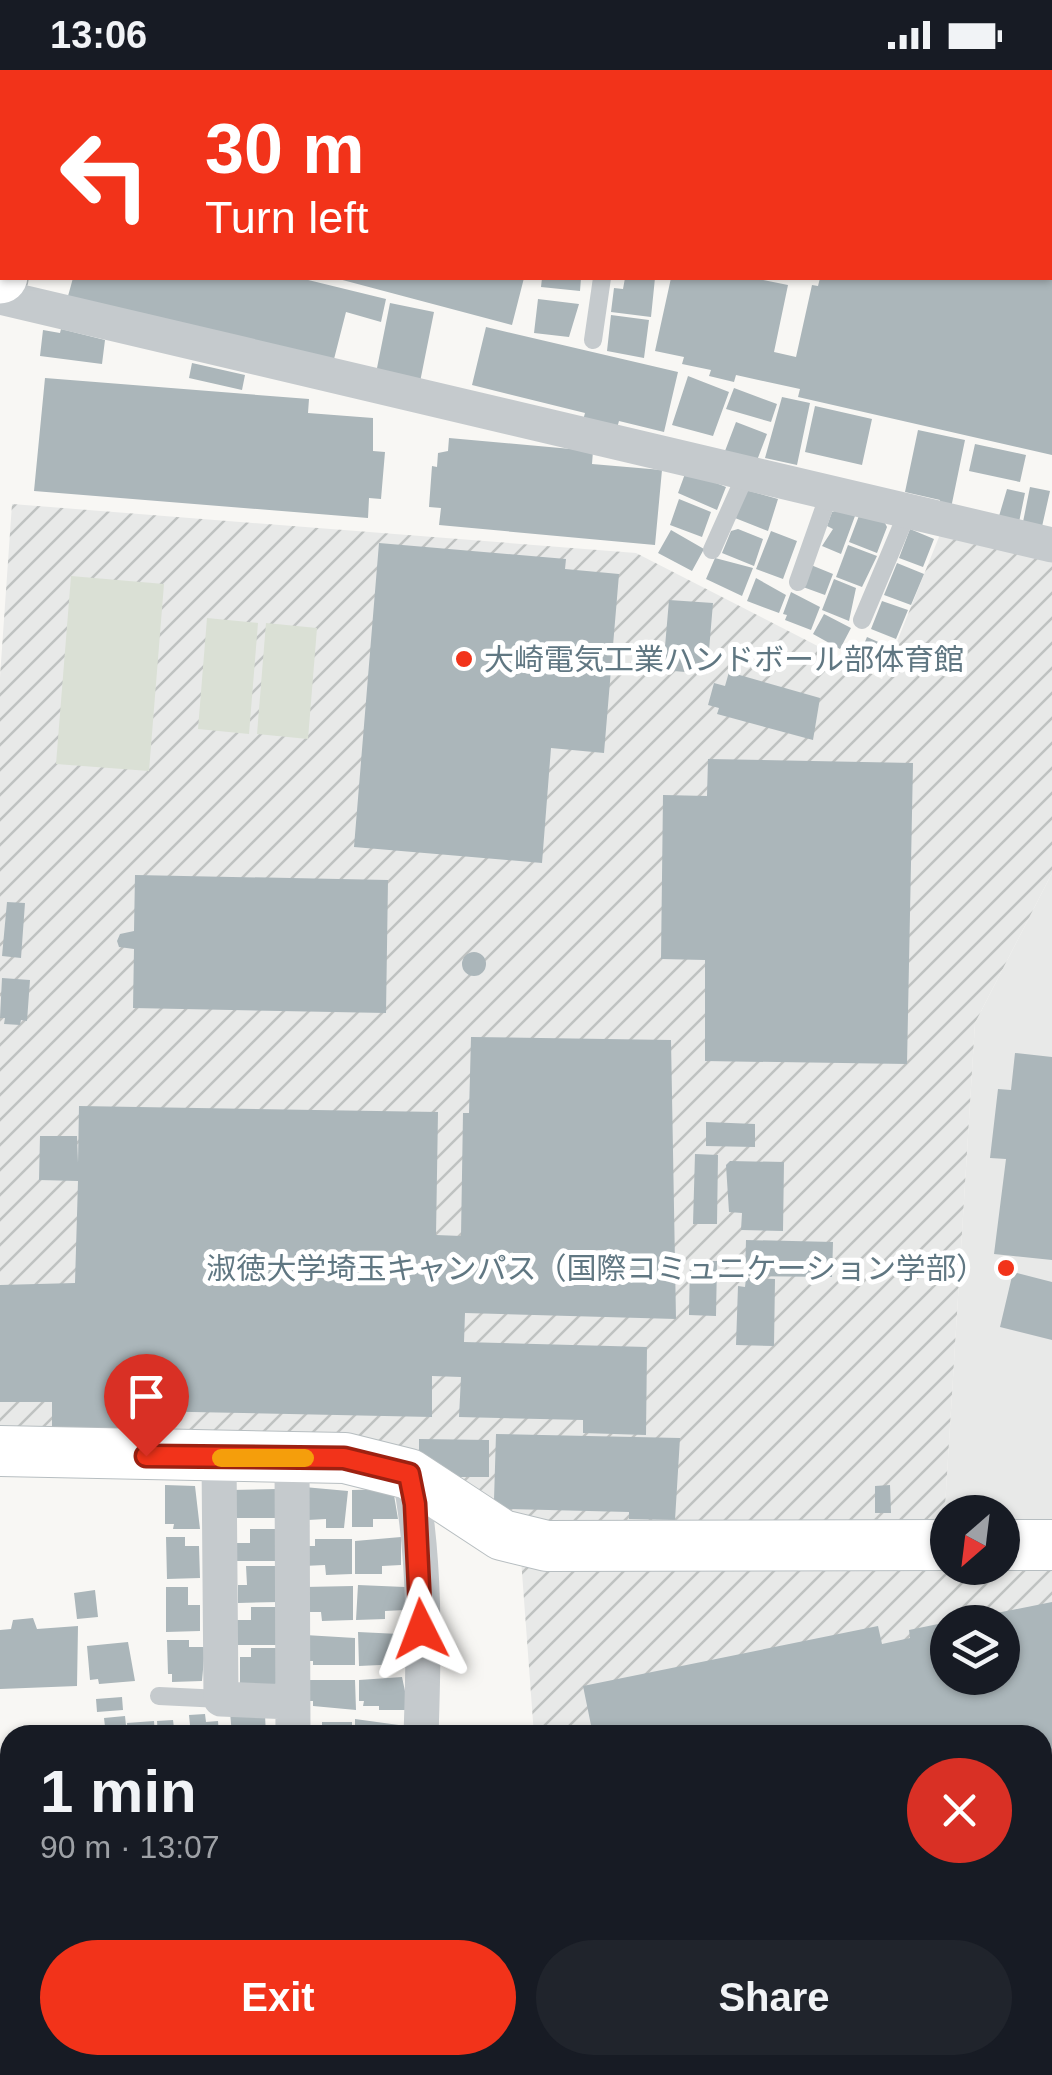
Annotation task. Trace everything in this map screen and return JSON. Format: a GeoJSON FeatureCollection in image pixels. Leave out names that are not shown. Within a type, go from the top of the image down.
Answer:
{"type":"FeatureCollection","features":[{"type":"Feature","properties":{"kind":"street"},"geometry":{"type":"LineString","coordinates":[[0,297],[1052,546]]}},
{"type":"Feature","properties":{"kind":"street"},"geometry":{"type":"LineString","coordinates":[[0,1451],[344,1458],[409,1474],[502,1535],[547,1546],[930,1545]]}},
{"type":"Feature","properties":{"kind":"street"},"geometry":{"type":"LineString","coordinates":[[219,1458],[221,1699],[292,1718],[292,1458]]}},
{"type":"Feature","properties":{"kind":"street"},"geometry":{"type":"LineString","coordinates":[[409,1474],[415,1504],[421,1725]]}},
{"type":"Feature","properties":{"kind":"street"},"geometry":{"type":"LineString","coordinates":[[1020,1545],[1052,1545]]}},
{"type":"Feature","properties":{"kind":"lane"},"geometry":{"type":"LineString","coordinates":[[594,340],[602,280]]}},
{"type":"Feature","properties":{"kind":"lane"},"geometry":{"type":"LineString","coordinates":[[712,550],[746,474]]}},
{"type":"Feature","properties":{"kind":"lane"},"geometry":{"type":"LineString","coordinates":[[798,582],[829,494]]}},
{"type":"Feature","properties":{"kind":"lane"},"geometry":{"type":"LineString","coordinates":[[862,620],[908,511]]}},
{"type":"Feature","properties":{"kind":"lane"},"geometry":{"type":"LineString","coordinates":[[159,1696],[221,1699]]}},
{"type":"Feature","properties":{"kind":"shaded area"},"geometry":{"type":"Polygon","coordinates":[[[12,504],[636,553],[882,679],[941,532],[1052,557],[1052,873],[975,1023],[946,1495],[930,1495],[930,1523],[547,1524],[507,1514],[469,1493],[0,1435],[0,677],[12,504]]]}},
{"type":"Feature","properties":{"kind":"shaded area"},"geometry":{"type":"Polygon","coordinates":[[[71,576],[164,584],[149,771],[56,764],[71,576]]]}},
{"type":"Feature","properties":{"kind":"shaded area"},"geometry":{"type":"Polygon","coordinates":[[[207,618],[258,623],[249,734],[198,729],[207,618]]]}},
{"type":"Feature","properties":{"kind":"shaded area"},"geometry":{"type":"Polygon","coordinates":[[[266,623],[317,628],[308,739],[257,734],[266,623]]]}},
{"type":"Feature","properties":{"kind":"shaded area","name":"淑徳大学埼玉キャンパス（国際コミュニケーション学部）"},"geometry":{"type":"Polygon","coordinates":[[[1052,873],[1052,1524],[1020,1523],[1020,1495],[946,1495],[975,1023],[1052,873]]]}},
{"type":"Feature","properties":{"kind":"shaded area"},"geometry":{"type":"Polygon","coordinates":[[[521,1559],[930,1564],[930,1585],[1020,1585],[1020,1565],[1052,1565],[1052,1725],[533,1725],[521,1559]]]}},
{"type":"Feature","properties":{"kind":"building"},"geometry":{"type":"Polygon","coordinates":[[[72,280],[308,280],[386,299],[381,322],[346,312],[333,363],[68,296],[72,280]]]}},
{"type":"Feature","properties":{"kind":"building"},"geometry":{"type":"Polygon","coordinates":[[[343,280],[523,280],[512,325],[343,280]]]}},
{"type":"Feature","properties":{"kind":"building"},"geometry":{"type":"Polygon","coordinates":[[[542,280],[581,280],[580,291],[541,287],[542,280]]]}},
{"type":"Feature","properties":{"kind":"building"},"geometry":{"type":"Polygon","coordinates":[[[625,280],[655,280],[651,317],[611,312],[614,288],[623,289],[625,280]]]}},
{"type":"Feature","properties":{"kind":"building"},"geometry":{"type":"Polygon","coordinates":[[[671,280],[763,280],[788,285],[774,352],[796,357],[812,285],[818,286],[820,280],[1052,280],[1052,455],[798,397],[800,389],[736,375],[734,382],[709,376],[711,370],[682,364],[684,357],[655,351],[671,280]]]}},
{"type":"Feature","properties":{"kind":"building"},"geometry":{"type":"Polygon","coordinates":[[[538,299],[579,304],[569,337],[534,333],[538,299]]]}},
{"type":"Feature","properties":{"kind":"building"},"geometry":{"type":"Polygon","coordinates":[[[390,303],[434,312],[419,387],[375,378],[390,303]]]}},
{"type":"Feature","properties":{"kind":"building"},"geometry":{"type":"Polygon","coordinates":[[[611,315],[649,320],[644,358],[607,351],[611,315]]]}},
{"type":"Feature","properties":{"kind":"building"},"geometry":{"type":"Polygon","coordinates":[[[486,327],[678,372],[664,432],[619,421],[617,428],[583,420],[585,413],[472,385],[486,327]]]}},
{"type":"Feature","properties":{"kind":"building"},"geometry":{"type":"Polygon","coordinates":[[[61,329],[105,340],[102,364],[40,356],[43,330],[60,333],[61,329]]]}},
{"type":"Feature","properties":{"kind":"building"},"geometry":{"type":"Polygon","coordinates":[[[192,363],[245,375],[242,390],[189,378],[192,363]]]}},
{"type":"Feature","properties":{"kind":"building"},"geometry":{"type":"Polygon","coordinates":[[[688,376],[729,392],[713,436],[672,425],[688,376]]]}},
{"type":"Feature","properties":{"kind":"building"},"geometry":{"type":"Polygon","coordinates":[[[45,378],[309,399],[308,413],[373,418],[373,451],[385,452],[381,499],[369,498],[368,518],[34,491],[45,378]]]}},
{"type":"Feature","properties":{"kind":"building"},"geometry":{"type":"Polygon","coordinates":[[[734,388],[777,404],[771,422],[726,409],[734,388]]]}},
{"type":"Feature","properties":{"kind":"building"},"geometry":{"type":"Polygon","coordinates":[[[782,397],[810,403],[797,465],[765,458],[782,397]]]}},
{"type":"Feature","properties":{"kind":"building"},"geometry":{"type":"Polygon","coordinates":[[[815,406],[872,419],[862,465],[805,452],[815,406]]]}},
{"type":"Feature","properties":{"kind":"building"},"geometry":{"type":"Polygon","coordinates":[[[736,422],[767,434],[756,463],[725,451],[736,422]]]}},
{"type":"Feature","properties":{"kind":"building"},"geometry":{"type":"Polygon","coordinates":[[[918,430],[965,440],[951,508],[939,506],[940,500],[905,492],[918,430]]]}},
{"type":"Feature","properties":{"kind":"building"},"geometry":{"type":"Polygon","coordinates":[[[449,438],[593,451],[592,464],[662,470],[655,545],[439,525],[441,508],[429,507],[432,466],[437,467],[438,453],[448,451],[449,438]]]}},
{"type":"Feature","properties":{"kind":"building"},"geometry":{"type":"Polygon","coordinates":[[[975,444],[1026,455],[1020,482],[969,471],[975,444]]]}},
{"type":"Feature","properties":{"kind":"building"},"geometry":{"type":"Polygon","coordinates":[[[686,471],[726,487],[717,510],[678,493],[686,471]]]}},
{"type":"Feature","properties":{"kind":"building"},"geometry":{"type":"Polygon","coordinates":[[[1030,487],[1050,491],[1041,531],[1022,527],[1030,487]]]}},
{"type":"Feature","properties":{"kind":"building"},"geometry":{"type":"Polygon","coordinates":[[[1007,489],[1025,493],[1018,527],[997,523],[1007,489]]]}},
{"type":"Feature","properties":{"kind":"building"},"geometry":{"type":"Polygon","coordinates":[[[746,490],[778,499],[768,531],[735,518],[746,490]]]}},
{"type":"Feature","properties":{"kind":"building"},"geometry":{"type":"Polygon","coordinates":[[[679,499],[711,512],[702,537],[670,525],[679,499]]]}},
{"type":"Feature","properties":{"kind":"building"},"geometry":{"type":"Polygon","coordinates":[[[832,512],[855,516],[841,554],[822,546],[833,529],[827,526],[832,512]]]}},
{"type":"Feature","properties":{"kind":"building"},"geometry":{"type":"Polygon","coordinates":[[[860,513],[884,521],[887,527],[877,553],[849,542],[860,513]]]}},
{"type":"Feature","properties":{"kind":"building"},"geometry":{"type":"Polygon","coordinates":[[[738,529],[763,539],[754,566],[722,553],[731,531],[738,529]]]}},
{"type":"Feature","properties":{"kind":"building"},"geometry":{"type":"Polygon","coordinates":[[[910,529],[934,539],[923,567],[899,558],[910,529]]]}},
{"type":"Feature","properties":{"kind":"building"},"geometry":{"type":"Polygon","coordinates":[[[671,530],[704,549],[692,571],[658,553],[671,530]]]}},
{"type":"Feature","properties":{"kind":"building"},"geometry":{"type":"Polygon","coordinates":[[[771,531],[797,541],[783,579],[756,569],[771,531]]]}},
{"type":"Feature","properties":{"kind":"building","name":"大崎電気工業ハンドボール部体育館"},"geometry":{"type":"Polygon","coordinates":[[[379,543],[566,559],[565,569],[619,574],[604,753],[551,748],[542,863],[354,847],[379,543]]]}},
{"type":"Feature","properties":{"kind":"building"},"geometry":{"type":"Polygon","coordinates":[[[848,545],[877,556],[862,587],[836,577],[848,545]]]}},
{"type":"Feature","properties":{"kind":"building"},"geometry":{"type":"Polygon","coordinates":[[[715,558],[753,568],[742,596],[706,579],[715,558]]]}},
{"type":"Feature","properties":{"kind":"building"},"geometry":{"type":"Polygon","coordinates":[[[897,563],[924,574],[911,605],[884,595],[897,563]]]}},
{"type":"Feature","properties":{"kind":"building"},"geometry":{"type":"Polygon","coordinates":[[[811,565],[833,574],[825,595],[803,587],[811,565]]]}},
{"type":"Feature","properties":{"kind":"building"},"geometry":{"type":"Polygon","coordinates":[[[756,578],[786,595],[779,613],[747,601],[756,578]]]}},
{"type":"Feature","properties":{"kind":"building"},"geometry":{"type":"Polygon","coordinates":[[[834,579],[856,588],[849,621],[822,610],[834,579]]]}},
{"type":"Feature","properties":{"kind":"building"},"geometry":{"type":"Polygon","coordinates":[[[791,592],[820,607],[811,630],[785,620],[787,615],[783,614],[791,592]]]}},
{"type":"Feature","properties":{"kind":"building"},"geometry":{"type":"Polygon","coordinates":[[[669,600],[713,603],[707,674],[663,670],[669,600]]]}},
{"type":"Feature","properties":{"kind":"building"},"geometry":{"type":"Polygon","coordinates":[[[882,601],[908,610],[896,639],[871,629],[882,601]]]}},
{"type":"Feature","properties":{"kind":"building"},"geometry":{"type":"Polygon","coordinates":[[[824,614],[851,628],[840,649],[813,634],[824,614]]]}},
{"type":"Feature","properties":{"kind":"building"},"geometry":{"type":"Polygon","coordinates":[[[867,637],[892,648],[883,668],[858,658],[867,637]]]}},
{"type":"Feature","properties":{"kind":"building"},"geometry":{"type":"Polygon","coordinates":[[[729,672],[820,698],[813,740],[717,714],[719,708],[708,705],[714,683],[725,686],[729,672]]]}},
{"type":"Feature","properties":{"kind":"building"},"geometry":{"type":"Polygon","coordinates":[[[708,759],[913,763],[907,1064],[705,1061],[705,960],[661,959],[663,795],[707,796],[708,759]]]}},
{"type":"Feature","properties":{"kind":"building"},"geometry":{"type":"Polygon","coordinates":[[[135,875],[388,880],[386,1013],[133,1008],[134,949],[119,947],[117,941],[120,934],[134,931],[135,875]]]}},
{"type":"Feature","properties":{"kind":"building"},"geometry":{"type":"Polygon","coordinates":[[[7,902],[25,903],[21,958],[2,956],[7,902]]]}},
{"type":"Feature","properties":{"kind":"building"},"geometry":{"type":"Polygon","coordinates":[[[474,952],[486,964],[474,976],[462,964],[474,952]]]}},
{"type":"Feature","properties":{"kind":"building"},"geometry":{"type":"Polygon","coordinates":[[[2,978],[30,980],[27,1021],[21,1020],[20,1025],[4,1024],[5,1018],[0,1018],[2,978]]]}},
{"type":"Feature","properties":{"kind":"building"},"geometry":{"type":"Polygon","coordinates":[[[471,1037],[671,1040],[676,1319],[465,1313],[464,1342],[647,1347],[646,1435],[583,1433],[583,1420],[459,1417],[461,1377],[432,1376],[432,1417],[141,1411],[141,1435],[52,1432],[52,1402],[0,1402],[0,1285],[75,1283],[78,1181],[39,1180],[40,1136],[77,1136],[78,1163],[79,1106],[438,1112],[436,1235],[461,1236],[463,1113],[469,1113],[471,1037]]]}},
{"type":"Feature","properties":{"kind":"building"},"geometry":{"type":"Polygon","coordinates":[[[1015,1053],[1052,1057],[1052,1260],[994,1254],[1006,1159],[990,1158],[998,1089],[1011,1090],[1015,1053]]]}},
{"type":"Feature","properties":{"kind":"building"},"geometry":{"type":"Polygon","coordinates":[[[706,1122],[755,1124],[755,1147],[706,1146],[706,1122]]]}},
{"type":"Feature","properties":{"kind":"building"},"geometry":{"type":"Polygon","coordinates":[[[695,1154],[718,1155],[717,1224],[693,1224],[695,1154]]]}},
{"type":"Feature","properties":{"kind":"building"},"geometry":{"type":"Polygon","coordinates":[[[730,1161],[784,1162],[783,1231],[741,1230],[742,1213],[729,1212],[726,1165],[730,1161]]]}},
{"type":"Feature","properties":{"kind":"building"},"geometry":{"type":"Polygon","coordinates":[[[746,1240],[833,1242],[832,1277],[745,1276],[746,1240]]]}},
{"type":"Feature","properties":{"kind":"building"},"geometry":{"type":"Polygon","coordinates":[[[690,1261],[717,1261],[716,1316],[689,1315],[690,1261]]]}},
{"type":"Feature","properties":{"kind":"building"},"geometry":{"type":"Polygon","coordinates":[[[1013,1272],[1052,1282],[1052,1340],[1000,1327],[1013,1272]]]}},
{"type":"Feature","properties":{"kind":"building"},"geometry":{"type":"Polygon","coordinates":[[[746,1278],[775,1279],[774,1346],[736,1345],[738,1286],[745,1287],[746,1278]]]}},
{"type":"Feature","properties":{"kind":"building"},"geometry":{"type":"Polygon","coordinates":[[[496,1434],[680,1438],[675,1520],[629,1519],[629,1512],[507,1509],[494,1500],[496,1434]]]}},
{"type":"Feature","properties":{"kind":"building"},"geometry":{"type":"Polygon","coordinates":[[[419,1439],[489,1440],[489,1477],[456,1477],[419,1451],[419,1439]]]}},
{"type":"Feature","properties":{"kind":"building"},"geometry":{"type":"Polygon","coordinates":[[[165,1485],[195,1486],[200,1529],[173,1529],[174,1524],[165,1524],[165,1485]]]}},
{"type":"Feature","properties":{"kind":"building"},"geometry":{"type":"Polygon","coordinates":[[[890,1485],[891,1513],[875,1513],[875,1486],[890,1485]]]}},
{"type":"Feature","properties":{"kind":"building"},"geometry":{"type":"Polygon","coordinates":[[[304,1487],[348,1491],[344,1528],[326,1528],[326,1519],[308,1520],[304,1487]]]}},
{"type":"Feature","properties":{"kind":"building"},"geometry":{"type":"Polygon","coordinates":[[[277,1489],[277,1518],[231,1518],[231,1490],[277,1489]]]}},
{"type":"Feature","properties":{"kind":"building"},"geometry":{"type":"Polygon","coordinates":[[[393,1489],[398,1519],[373,1519],[373,1527],[352,1527],[352,1490],[393,1489]]]}},
{"type":"Feature","properties":{"kind":"building"},"geometry":{"type":"Polygon","coordinates":[[[250,1529],[277,1529],[277,1561],[231,1561],[231,1543],[250,1543],[250,1529]]]}},
{"type":"Feature","properties":{"kind":"building"},"geometry":{"type":"Polygon","coordinates":[[[166,1537],[185,1537],[185,1546],[199,1546],[200,1578],[167,1579],[166,1537]]]}},
{"type":"Feature","properties":{"kind":"building"},"geometry":{"type":"Polygon","coordinates":[[[401,1537],[401,1565],[382,1566],[382,1574],[355,1574],[355,1541],[401,1537]]]}},
{"type":"Feature","properties":{"kind":"building"},"geometry":{"type":"Polygon","coordinates":[[[315,1539],[352,1539],[352,1574],[326,1575],[325,1565],[303,1566],[302,1546],[315,1546],[315,1539]]]}},
{"type":"Feature","properties":{"kind":"building"},"geometry":{"type":"Polygon","coordinates":[[[246,1566],[277,1566],[279,1602],[238,1603],[238,1585],[247,1585],[246,1566]]]}},
{"type":"Feature","properties":{"kind":"building"},"geometry":{"type":"Polygon","coordinates":[[[358,1585],[405,1587],[405,1610],[385,1611],[385,1619],[356,1620],[358,1585]]]}},
{"type":"Feature","properties":{"kind":"building"},"geometry":{"type":"Polygon","coordinates":[[[353,1586],[353,1620],[322,1621],[321,1612],[305,1612],[304,1587],[353,1586]]]}},
{"type":"Feature","properties":{"kind":"building"},"geometry":{"type":"Polygon","coordinates":[[[166,1587],[188,1587],[188,1605],[200,1605],[200,1631],[166,1632],[166,1587]]]}},
{"type":"Feature","properties":{"kind":"building"},"geometry":{"type":"Polygon","coordinates":[[[95,1590],[98,1617],[77,1619],[74,1593],[95,1590]]]}},
{"type":"Feature","properties":{"kind":"building"},"geometry":{"type":"Polygon","coordinates":[[[1052,1602],[1052,1725],[591,1725],[583,1686],[878,1626],[882,1644],[910,1638],[909,1630],[930,1626],[930,1695],[1020,1695],[1020,1608],[1052,1602]]]}},
{"type":"Feature","properties":{"kind":"building"},"geometry":{"type":"Polygon","coordinates":[[[251,1607],[277,1607],[277,1645],[231,1645],[231,1620],[251,1620],[251,1607]]]}},
{"type":"Feature","properties":{"kind":"building"},"geometry":{"type":"Polygon","coordinates":[[[33,1618],[37,1629],[78,1626],[77,1686],[0,1689],[0,1630],[11,1629],[13,1620],[33,1618]]]}},
{"type":"Feature","properties":{"kind":"building"},"geometry":{"type":"Polygon","coordinates":[[[358,1632],[399,1634],[400,1664],[359,1666],[358,1632]]]}},
{"type":"Feature","properties":{"kind":"building"},"geometry":{"type":"Polygon","coordinates":[[[305,1635],[355,1638],[355,1665],[313,1665],[313,1661],[305,1661],[305,1635]]]}},
{"type":"Feature","properties":{"kind":"building"},"geometry":{"type":"Polygon","coordinates":[[[167,1640],[189,1640],[189,1647],[205,1647],[202,1681],[172,1682],[172,1674],[168,1674],[167,1640]]]}},
{"type":"Feature","properties":{"kind":"building"},"geometry":{"type":"Polygon","coordinates":[[[128,1642],[135,1681],[99,1684],[98,1679],[90,1680],[87,1646],[128,1642]]]}},
{"type":"Feature","properties":{"kind":"building"},"geometry":{"type":"Polygon","coordinates":[[[251,1648],[277,1648],[278,1685],[240,1686],[240,1657],[251,1657],[251,1648]]]}},
{"type":"Feature","properties":{"kind":"building"},"geometry":{"type":"Polygon","coordinates":[[[402,1677],[409,1710],[379,1710],[379,1706],[363,1706],[364,1701],[359,1701],[359,1680],[402,1677]]]}},
{"type":"Feature","properties":{"kind":"building"},"geometry":{"type":"Polygon","coordinates":[[[306,1680],[355,1680],[356,1710],[313,1706],[313,1701],[307,1701],[306,1680]]]}},
{"type":"Feature","properties":{"kind":"building"},"geometry":{"type":"Polygon","coordinates":[[[122,1697],[123,1710],[97,1712],[96,1699],[122,1697]]]}},
{"type":"Feature","properties":{"kind":"building"},"geometry":{"type":"Polygon","coordinates":[[[230,1712],[265,1715],[266,1725],[231,1725],[230,1712]]]}},
{"type":"Feature","properties":{"kind":"building"},"geometry":{"type":"Polygon","coordinates":[[[205,1714],[206,1722],[218,1721],[218,1725],[190,1725],[189,1715],[205,1714]]]}},
{"type":"Feature","properties":{"kind":"building"},"geometry":{"type":"Polygon","coordinates":[[[125,1716],[126,1725],[105,1725],[104,1718],[125,1716]]]}},
{"type":"Feature","properties":{"kind":"building"},"geometry":{"type":"Polygon","coordinates":[[[355,1719],[399,1725],[355,1725],[355,1719]]]}},
{"type":"Feature","properties":{"kind":"building"},"geometry":{"type":"Polygon","coordinates":[[[173,1720],[174,1725],[157,1725],[157,1721],[173,1720]]]}},
{"type":"Feature","properties":{"kind":"building"},"geometry":{"type":"Polygon","coordinates":[[[154,1721],[154,1725],[127,1725],[154,1721]]]}},
{"type":"Feature","properties":{"kind":"building"},"geometry":{"type":"Polygon","coordinates":[[[322,1722],[352,1722],[352,1725],[322,1722]]]}},
{"type":"Feature","properties":{"kind":"slow traffic"},"geometry":{"type":"LineString","coordinates":[[221,1458],[305,1458]]}},
{"type":"Feature","properties":{"kind":"place","name":"大崎電気工業ハンドボール部体育館"},"geometry":{"type":"Point","coordinates":[464,659]}},
{"type":"Feature","properties":{"kind":"place","name":"淑徳大学埼玉キャンパス（国際コミュニケーション学部）"},"geometry":{"type":"Point","coordinates":[1006,1268]}},
{"type":"Feature","properties":{"kind":"route"},"geometry":{"type":"LineString","coordinates":[[146,1456],[344,1458],[409,1474],[415,1504],[421,1629]]}}]}
